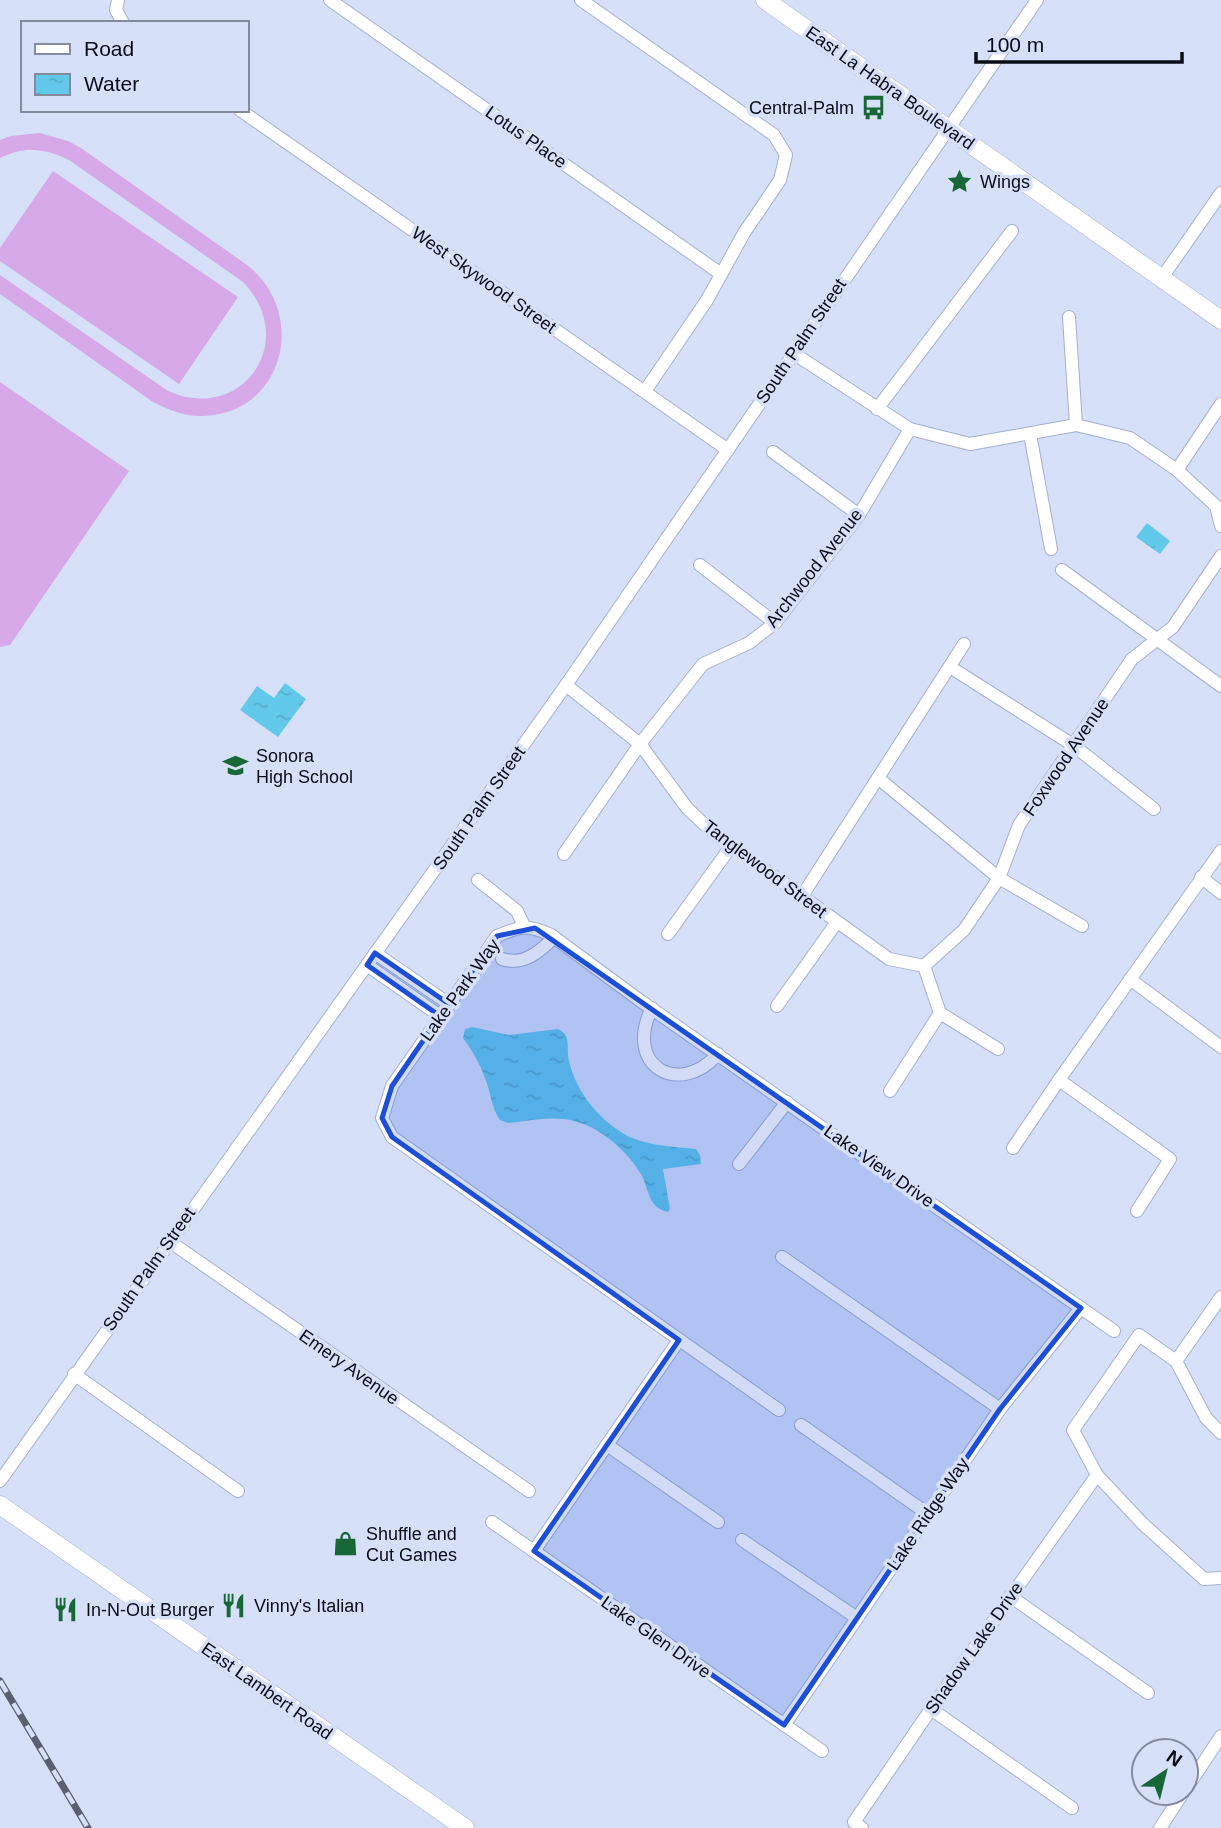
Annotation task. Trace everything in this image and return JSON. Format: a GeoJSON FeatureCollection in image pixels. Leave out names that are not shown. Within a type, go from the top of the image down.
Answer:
{"type":"FeatureCollection","features":[{"type":"Feature","properties":{"kind":"main road","name":"East La Habra Boulevard"},"geometry":{"type":"LineString","coordinates":[[765,0],[1221,320]]}},
{"type":"Feature","properties":{"kind":"main road","name":"East Lambert Road"},"geometry":{"type":"LineString","coordinates":[[0,1505],[465,1828]]}},
{"type":"Feature","properties":{"kind":"street","name":"Lotus Place"},"geometry":{"type":"LineString","coordinates":[[330,0],[721,274]]}},
{"type":"Feature","properties":{"kind":"street"},"geometry":{"type":"LineString","coordinates":[[581,0],[774,135],[786,155],[780,180],[744,233],[707,300],[645,391]]}},
{"type":"Feature","properties":{"kind":"street","name":"South Palm Street"},"geometry":{"type":"LineString","coordinates":[[0,1481],[566,685],[1037,0]]}},
{"type":"Feature","properties":{"kind":"street","name":"West Skywood Street"},"geometry":{"type":"LineString","coordinates":[[243,112],[728,450]]}},
{"type":"Feature","properties":{"kind":"street"},"geometry":{"type":"LineString","coordinates":[[1161,279],[1221,193]]}},
{"type":"Feature","properties":{"kind":"street"},"geometry":{"type":"LineString","coordinates":[[877,409],[1012,231]]}},
{"type":"Feature","properties":{"kind":"street"},"geometry":{"type":"LineString","coordinates":[[1069,317],[1076,425]]}},
{"type":"Feature","properties":{"kind":"street"},"geometry":{"type":"LineString","coordinates":[[793,353],[910,429],[970,444],[1076,425],[1130,438],[1177,470],[1216,506],[1221,527]]}},
{"type":"Feature","properties":{"kind":"street"},"geometry":{"type":"LineString","coordinates":[[1177,470],[1221,404]]}},
{"type":"Feature","properties":{"kind":"street","name":"Archwood Avenue"},"geometry":{"type":"LineString","coordinates":[[564,854],[640,744],[703,664],[750,643],[775,623],[859,514],[910,429]]}},
{"type":"Feature","properties":{"kind":"street"},"geometry":{"type":"LineString","coordinates":[[1030,434],[1051,549]]}},
{"type":"Feature","properties":{"kind":"street"},"geometry":{"type":"LineString","coordinates":[[773,452],[859,514]]}},
{"type":"Feature","properties":{"kind":"street","name":"Foxwood Avenue"},"geometry":{"type":"LineString","coordinates":[[924,966],[964,930],[999,878],[1019,825],[1132,659],[1173,627],[1221,556]]}},
{"type":"Feature","properties":{"kind":"street"},"geometry":{"type":"LineString","coordinates":[[699,565],[775,623]]}},
{"type":"Feature","properties":{"kind":"street"},"geometry":{"type":"LineString","coordinates":[[1062,569],[1221,686]]}},
{"type":"Feature","properties":{"kind":"street"},"geometry":{"type":"LineString","coordinates":[[802,896],[964,644]]}},
{"type":"Feature","properties":{"kind":"street"},"geometry":{"type":"LineString","coordinates":[[950,667],[1073,746],[1154,810]]}},
{"type":"Feature","properties":{"kind":"street","name":"Tanglewood Street"},"geometry":{"type":"LineString","coordinates":[[566,685],[640,744],[687,808],[711,831],[889,959],[924,966]]}},
{"type":"Feature","properties":{"kind":"street"},"geometry":{"type":"LineString","coordinates":[[878,778],[999,878],[1082,926]]}},
{"type":"Feature","properties":{"kind":"street"},"geometry":{"type":"LineString","coordinates":[[668,934],[732,845]]}},
{"type":"Feature","properties":{"kind":"street"},"geometry":{"type":"LineString","coordinates":[[1013,1148],[1221,851]]}},
{"type":"Feature","properties":{"kind":"street"},"geometry":{"type":"LineString","coordinates":[[1201,877],[1221,893]]}},
{"type":"Feature","properties":{"kind":"street"},"geometry":{"type":"LineString","coordinates":[[478,880],[517,911],[524,926],[554,937],[647,1005],[642,1038],[644,1053],[656,1067],[676,1076],[687,1074],[698,1070],[718,1054]]}},
{"type":"Feature","properties":{"kind":"street"},"geometry":{"type":"LineString","coordinates":[[777,1006],[837,922]]}},
{"type":"Feature","properties":{"kind":"street","name":"Lake Park Way"},"geometry":{"type":"LineString","coordinates":[[524,926],[497,936],[392,1086],[382,1118],[392,1137],[679,1340]]}},
{"type":"Feature","properties":{"kind":"street"},"geometry":{"type":"LineString","coordinates":[[502,959],[520,961],[535,955],[554,937]]}},
{"type":"Feature","properties":{"kind":"street"},"geometry":{"type":"LineString","coordinates":[[375,954],[449,1004]]}},
{"type":"Feature","properties":{"kind":"street"},"geometry":{"type":"LineString","coordinates":[[367,965],[440,1016]]}},
{"type":"Feature","properties":{"kind":"street"},"geometry":{"type":"LineString","coordinates":[[924,966],[940,1013],[998,1049]]}},
{"type":"Feature","properties":{"kind":"street"},"geometry":{"type":"LineString","coordinates":[[1130,979],[1221,1047]]}},
{"type":"Feature","properties":{"kind":"street","name":"Lake View Drive"},"geometry":{"type":"LineString","coordinates":[[647,1005],[1114,1331]]}},
{"type":"Feature","properties":{"kind":"street"},"geometry":{"type":"LineString","coordinates":[[890,1091],[940,1013]]}},
{"type":"Feature","properties":{"kind":"street"},"geometry":{"type":"LineString","coordinates":[[1059,1080],[1170,1159],[1137,1211]]}},
{"type":"Feature","properties":{"kind":"street"},"geometry":{"type":"LineString","coordinates":[[739,1164],[787,1102]]}},
{"type":"Feature","properties":{"kind":"street","name":"Emery Avenue"},"geometry":{"type":"LineString","coordinates":[[169,1241],[529,1491]]}},
{"type":"Feature","properties":{"kind":"street"},"geometry":{"type":"LineString","coordinates":[[782,1257],[1000,1409]]}},
{"type":"Feature","properties":{"kind":"street"},"geometry":{"type":"LineString","coordinates":[[1176,1361],[1221,1297]]}},
{"type":"Feature","properties":{"kind":"street","name":"Lake Ridge Way"},"geometry":{"type":"LineString","coordinates":[[784,1725],[1000,1409],[1081,1308]]}},
{"type":"Feature","properties":{"kind":"street"},"geometry":{"type":"LineString","coordinates":[[1221,1433],[1206,1418],[1176,1361],[1139,1335],[1073,1430],[1097,1475],[1143,1524],[1205,1579],[1221,1578]]}},
{"type":"Feature","properties":{"kind":"street"},"geometry":{"type":"LineString","coordinates":[[534,1551],[679,1340],[779,1410]]}},
{"type":"Feature","properties":{"kind":"street"},"geometry":{"type":"LineString","coordinates":[[74,1374],[238,1490]]}},
{"type":"Feature","properties":{"kind":"street"},"geometry":{"type":"LineString","coordinates":[[801,1425],[928,1514]]}},
{"type":"Feature","properties":{"kind":"street"},"geometry":{"type":"LineString","coordinates":[[607,1445],[718,1522]]}},
{"type":"Feature","properties":{"kind":"street","name":"Shadow Lake Drive"},"geometry":{"type":"LineString","coordinates":[[858,1825],[930,1709],[1097,1475]]}},
{"type":"Feature","properties":{"kind":"street","name":"Lake Glen Drive"},"geometry":{"type":"LineString","coordinates":[[492,1522],[822,1751]]}},
{"type":"Feature","properties":{"kind":"street"},"geometry":{"type":"LineString","coordinates":[[742,1540],[857,1618]]}},
{"type":"Feature","properties":{"kind":"street"},"geometry":{"type":"LineString","coordinates":[[1010,1595],[1148,1693]]}},
{"type":"Feature","properties":{"kind":"street"},"geometry":{"type":"LineString","coordinates":[[930,1709],[1072,1808]]}},
{"type":"Feature","properties":{"kind":"street"},"geometry":{"type":"LineString","coordinates":[[1200,1768],[1221,1736]]}},
{"type":"Feature","properties":{"kind":"street"},"geometry":{"type":"LineString","coordinates":[[1160,1828],[1174,1807]]}},
{"type":"Feature","properties":{"kind":"highlighted area"},"geometry":{"type":"Polygon","coordinates":[[[535,928],[1081,1308],[1000,1409],[784,1725],[534,1551],[679,1340],[392,1137],[382,1118],[392,1086],[440,1016],[367,965],[375,953],[449,1004],[497,936],[535,928]]]}},
{"type":"Feature","properties":{"kind":"shaded area"},"geometry":{"type":"Polygon","coordinates":[[[40,133],[68,141],[81,148],[247,265],[266,285],[277,308],[282,333],[279,357],[269,379],[253,398],[232,411],[204,416],[171,410],[153,402],[0,294],[0,275],[168,391],[195,398],[219,396],[239,387],[255,371],[264,351],[266,329],[259,305],[243,282],[69,160],[34,150],[0,158],[0,140],[40,133]]]}},
{"type":"Feature","properties":{"kind":"shaded area"},"geometry":{"type":"Polygon","coordinates":[[[53,171],[238,297],[179,384],[0,261],[0,248],[53,171]]]}},
{"type":"Feature","properties":{"kind":"shaded area"},"geometry":{"type":"Polygon","coordinates":[[[0,382],[129,471],[10,645],[0,647],[0,382]]]}},
{"type":"Feature","properties":{"kind":"water"},"geometry":{"type":"Polygon","coordinates":[[[1147,523],[1170,541],[1160,554],[1136,537],[1147,523]]]}},
{"type":"Feature","properties":{"kind":"water"},"geometry":{"type":"Polygon","coordinates":[[[285,683],[306,699],[278,737],[240,710],[257,686],[274,698],[285,683]]]}},
{"type":"Feature","properties":{"kind":"water"},"geometry":{"type":"Polygon","coordinates":[[[472,1027],[509,1035],[558,1029],[567,1039],[569,1061],[578,1085],[592,1106],[610,1125],[640,1141],[696,1149],[701,1164],[663,1169],[670,1209],[668,1212],[661,1210],[653,1202],[641,1174],[627,1155],[598,1131],[563,1119],[508,1123],[500,1120],[481,1068],[463,1038],[465,1029],[472,1027]]]}},
{"type":"Feature","properties":{"kind":"railway"},"geometry":{"type":"LineString","coordinates":[[0,1681],[88,1828]]}},
{"type":"Feature","properties":{"kind":"place","name":"Central-Palm"},"geometry":{"type":"Point","coordinates":[874,108]}},
{"type":"Feature","properties":{"kind":"place","name":"Wings"},"geometry":{"type":"Point","coordinates":[960,182]}},
{"type":"Feature","properties":{"kind":"place","name":"Sonora High School"},"geometry":{"type":"Point","coordinates":[236,766]}},
{"type":"Feature","properties":{"kind":"place","name":"Shuffle and Cut Games"},"geometry":{"type":"Point","coordinates":[346,1544]}},
{"type":"Feature","properties":{"kind":"place","name":"Vinny's Italian"},"geometry":{"type":"Point","coordinates":[234,1606]}},
{"type":"Feature","properties":{"kind":"place","name":"In-N-Out Burger"},"geometry":{"type":"Point","coordinates":[66,1610]}}]}
